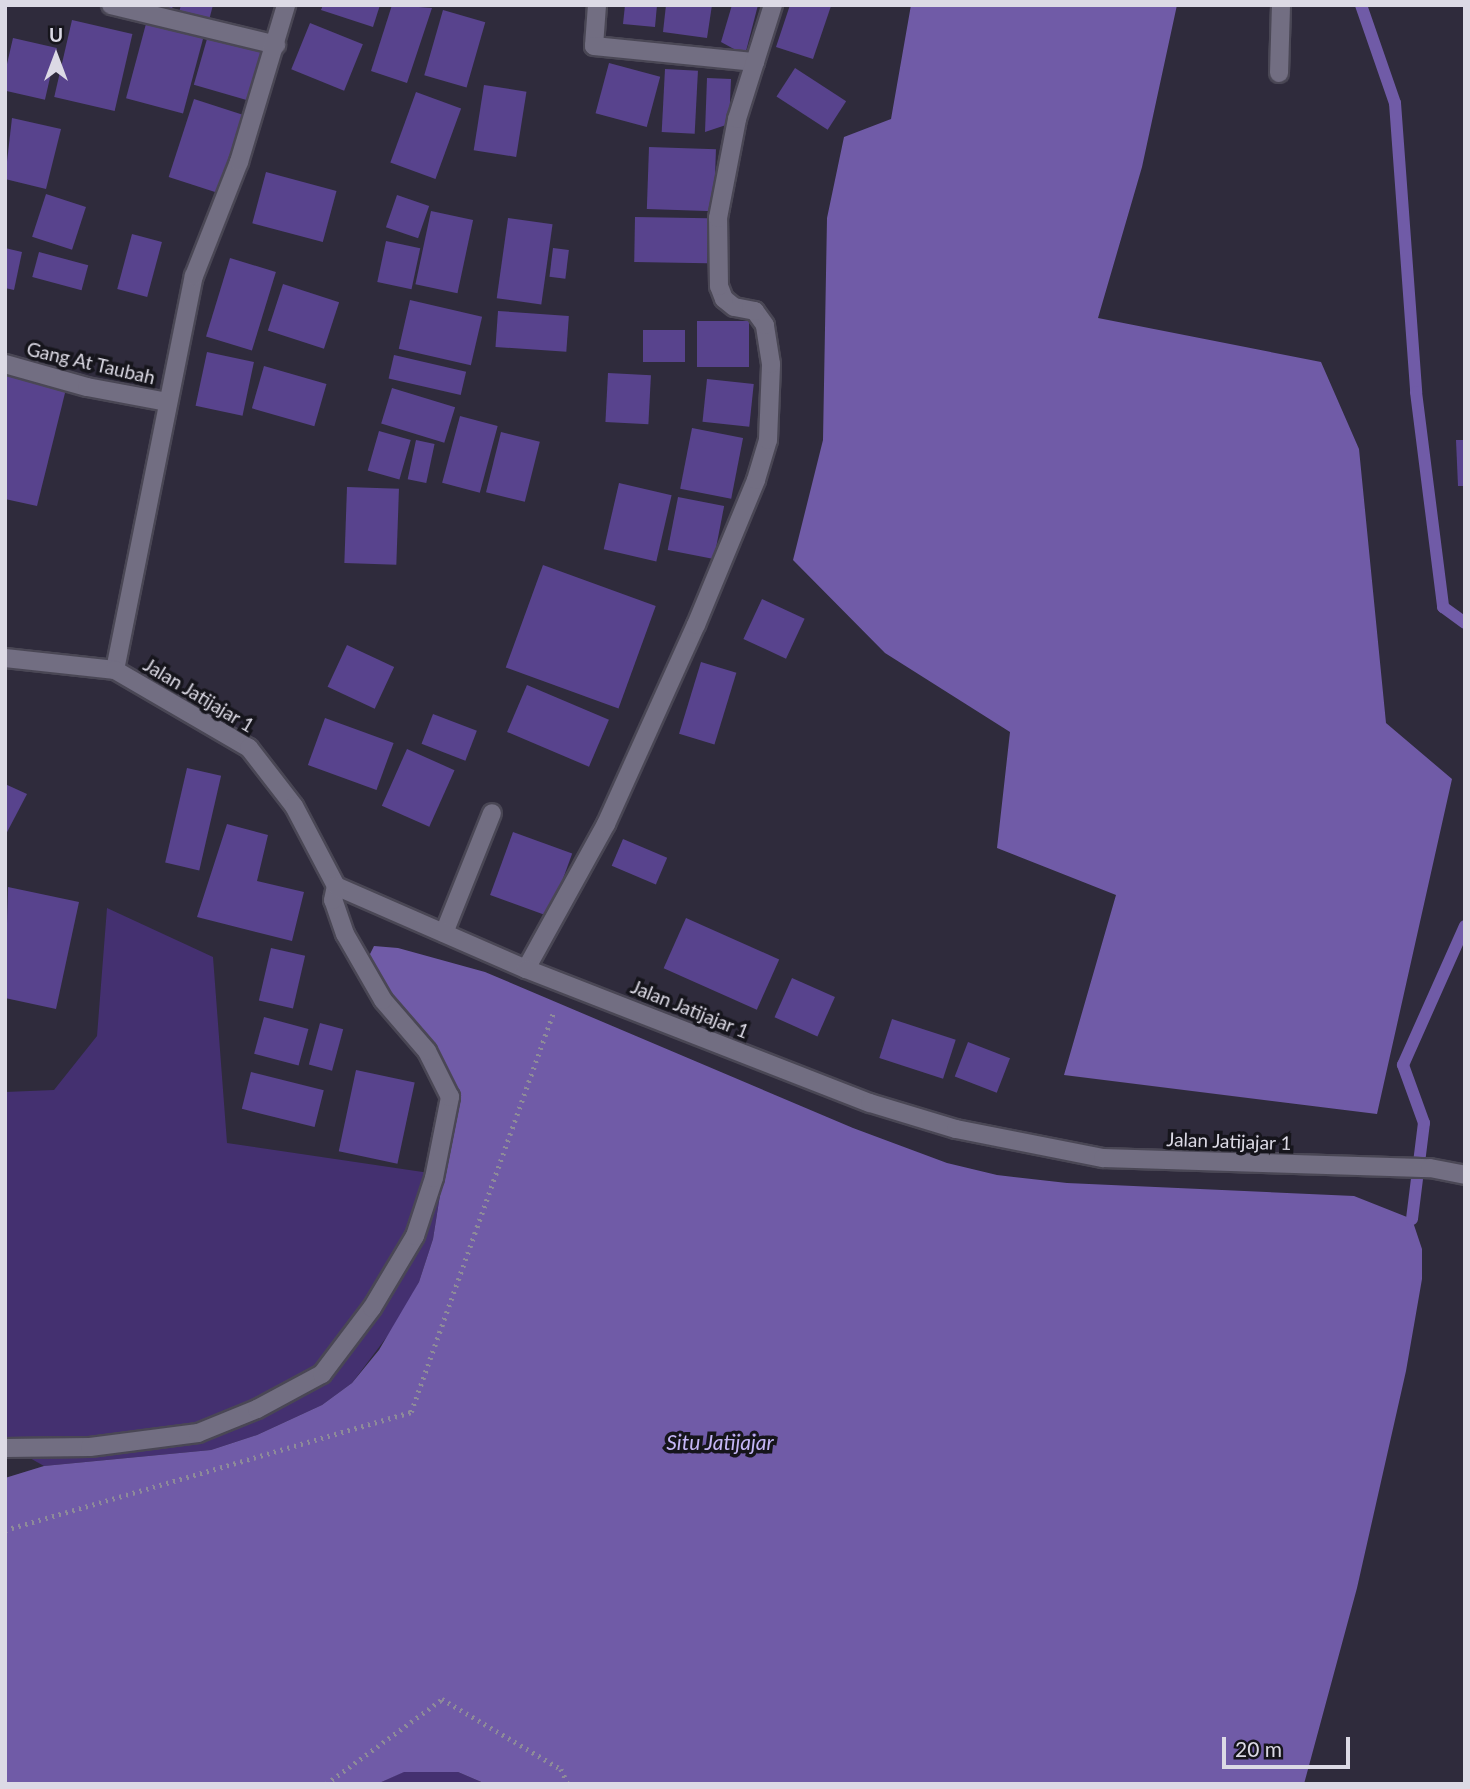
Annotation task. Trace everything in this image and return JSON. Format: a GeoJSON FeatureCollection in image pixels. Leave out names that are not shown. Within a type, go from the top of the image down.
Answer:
{"type":"FeatureCollection","features":[{"type":"Feature","properties":{"kind":"street"},"geometry":{"type":"LineString","coordinates":[[111,5],[276,44]]}},
{"type":"Feature","properties":{"kind":"street"},"geometry":{"type":"LineString","coordinates":[[115,670],[194,276],[239,162],[286,5]]}},
{"type":"Feature","properties":{"kind":"street"},"geometry":{"type":"LineString","coordinates":[[597,5],[594,46],[755,62]]}},
{"type":"Feature","properties":{"kind":"street"},"geometry":{"type":"LineString","coordinates":[[526,969],[606,824],[711,589],[756,480],[768,440],[771,365],[765,326],[755,311],[734,307],[724,299],[719,286],[718,218],[737,119],[773,5]]}},
{"type":"Feature","properties":{"kind":"street"},"geometry":{"type":"LineString","coordinates":[[1279,73],[1282,5]]}},
{"type":"Feature","properties":{"kind":"street","name":"Gang At Taubah"},"geometry":{"type":"LineString","coordinates":[[5,364],[87,387],[167,402]]}},
{"type":"Feature","properties":{"kind":"street","name":"Jalan Jatijajar 1"},"geometry":{"type":"LineString","coordinates":[[5,658],[115,670],[249,748],[294,806],[336,886],[526,969],[870,1103],[956,1129],[1102,1158],[1430,1168],[1465,1175]]}},
{"type":"Feature","properties":{"kind":"street"},"geometry":{"type":"LineString","coordinates":[[444,933],[492,813]]}},
{"type":"Feature","properties":{"kind":"street"},"geometry":{"type":"LineString","coordinates":[[5,1448],[90,1447],[198,1433],[257,1409],[322,1374],[372,1308],[415,1237],[434,1178],[450,1097],[427,1051],[383,1000],[345,934],[333,900],[336,886]]}},
{"type":"Feature","properties":{"kind":"path"},"geometry":{"type":"LineString","coordinates":[[326,1784],[442,1699],[561,1769],[568,1784]]}},
{"type":"Feature","properties":{"kind":"shaded area"},"geometry":{"type":"Polygon","coordinates":[[[107,908],[213,957],[227,1143],[443,1175],[433,1239],[419,1282],[398,1322],[352,1383],[322,1405],[257,1435],[211,1450],[44,1466],[5,1444],[5,1092],[54,1090],[97,1036],[107,908]]]}},
{"type":"Feature","properties":{"kind":"shaded area"},"geometry":{"type":"Polygon","coordinates":[[[403,1772],[458,1772],[486,1784],[377,1784],[403,1772]]]}},
{"type":"Feature","properties":{"kind":"water"},"geometry":{"type":"Polygon","coordinates":[[[911,5],[1177,5],[1142,167],[1098,318],[1321,362],[1359,449],[1386,723],[1452,779],[1377,1114],[1064,1075],[1116,895],[997,848],[1010,732],[885,653],[793,560],[823,440],[827,218],[844,137],[891,119],[911,5]]]}},
{"type":"Feature","properties":{"kind":"water","name":"Situ Jatijajar"},"geometry":{"type":"Polygon","coordinates":[[[374,946],[398,948],[485,972],[853,1128],[947,1163],[997,1175],[1067,1183],[1354,1196],[1412,1219],[1422,1249],[1422,1279],[1406,1371],[1357,1588],[1304,1784],[486,1784],[458,1772],[404,1772],[377,1784],[5,1784],[5,1478],[44,1466],[211,1450],[257,1435],[322,1405],[352,1383],[379,1350],[419,1282],[433,1239],[455,1101],[392,1004],[368,958],[374,946]]]}},
{"type":"Feature","properties":{"kind":"building"},"geometry":{"type":"Polygon","coordinates":[[[144,5],[173,5],[171,13],[144,5]]]}},
{"type":"Feature","properties":{"kind":"building"},"geometry":{"type":"Polygon","coordinates":[[[181,5],[213,5],[208,24],[178,16],[181,5]]]}},
{"type":"Feature","properties":{"kind":"building"},"geometry":{"type":"Polygon","coordinates":[[[323,5],[380,5],[373,27],[321,10],[323,5]]]}},
{"type":"Feature","properties":{"kind":"building"},"geometry":{"type":"Polygon","coordinates":[[[392,5],[432,8],[407,83],[371,71],[392,5]]]}},
{"type":"Feature","properties":{"kind":"building"},"geometry":{"type":"Polygon","coordinates":[[[625,5],[657,5],[655,27],[623,24],[625,5]]]}},
{"type":"Feature","properties":{"kind":"building"},"geometry":{"type":"Polygon","coordinates":[[[666,5],[712,5],[707,38],[663,32],[666,5]]]}},
{"type":"Feature","properties":{"kind":"building"},"geometry":{"type":"Polygon","coordinates":[[[732,5],[758,5],[745,55],[721,42],[732,5]]]}},
{"type":"Feature","properties":{"kind":"building"},"geometry":{"type":"Polygon","coordinates":[[[790,5],[831,6],[813,59],[776,47],[790,5]]]}},
{"type":"Feature","properties":{"kind":"building"},"geometry":{"type":"Polygon","coordinates":[[[443,10],[485,22],[467,87],[424,75],[443,10]]]}},
{"type":"Feature","properties":{"kind":"building"},"geometry":{"type":"Polygon","coordinates":[[[72,20],[132,34],[115,111],[54,97],[72,20]]]}},
{"type":"Feature","properties":{"kind":"building"},"geometry":{"type":"Polygon","coordinates":[[[147,20],[204,35],[183,114],[126,98],[147,20]]]}},
{"type":"Feature","properties":{"kind":"building"},"geometry":{"type":"Polygon","coordinates":[[[310,23],[363,44],[344,91],[291,69],[310,23]]]}},
{"type":"Feature","properties":{"kind":"building"},"geometry":{"type":"Polygon","coordinates":[[[209,32],[269,49],[253,102],[194,85],[209,32]]]}},
{"type":"Feature","properties":{"kind":"building"},"geometry":{"type":"Polygon","coordinates":[[[13,38],[57,48],[45,100],[5,91],[5,73],[13,38]]]}},
{"type":"Feature","properties":{"kind":"building"},"geometry":{"type":"Polygon","coordinates":[[[609,63],[660,77],[647,127],[596,113],[609,63]]]}},
{"type":"Feature","properties":{"kind":"building"},"geometry":{"type":"Polygon","coordinates":[[[795,68],[846,101],[828,130],[776,97],[795,68]]]}},
{"type":"Feature","properties":{"kind":"building"},"geometry":{"type":"Polygon","coordinates":[[[665,69],[698,71],[695,134],[662,132],[665,69]]]}},
{"type":"Feature","properties":{"kind":"building"},"geometry":{"type":"Polygon","coordinates":[[[707,78],[731,79],[729,124],[705,132],[707,78]]]}},
{"type":"Feature","properties":{"kind":"building"},"geometry":{"type":"Polygon","coordinates":[[[484,85],[526,92],[516,157],[474,150],[484,85]]]}},
{"type":"Feature","properties":{"kind":"building"},"geometry":{"type":"Polygon","coordinates":[[[416,92],[461,108],[435,179],[390,162],[416,92]]]}},
{"type":"Feature","properties":{"kind":"building"},"geometry":{"type":"Polygon","coordinates":[[[194,99],[243,115],[218,193],[169,177],[194,99]]]}},
{"type":"Feature","properties":{"kind":"building"},"geometry":{"type":"Polygon","coordinates":[[[12,118],[61,129],[46,189],[5,179],[12,118]]]}},
{"type":"Feature","properties":{"kind":"building"},"geometry":{"type":"Polygon","coordinates":[[[649,147],[716,149],[714,211],[647,209],[649,147]]]}},
{"type":"Feature","properties":{"kind":"building"},"geometry":{"type":"Polygon","coordinates":[[[266,172],[337,191],[323,242],[252,223],[266,172]]]}},
{"type":"Feature","properties":{"kind":"building"},"geometry":{"type":"Polygon","coordinates":[[[46,194],[86,207],[72,250],[32,237],[46,194]]]}},
{"type":"Feature","properties":{"kind":"building"},"geometry":{"type":"Polygon","coordinates":[[[397,195],[429,206],[418,238],[386,227],[397,195]]]}},
{"type":"Feature","properties":{"kind":"building"},"geometry":{"type":"Polygon","coordinates":[[[431,211],[473,220],[457,293],[415,284],[431,211]]]}},
{"type":"Feature","properties":{"kind":"building"},"geometry":{"type":"Polygon","coordinates":[[[635,217],[708,218],[707,263],[634,262],[635,217]]]}},
{"type":"Feature","properties":{"kind":"building"},"geometry":{"type":"Polygon","coordinates":[[[508,218],[553,224],[541,304],[497,298],[508,218]]]}},
{"type":"Feature","properties":{"kind":"building"},"geometry":{"type":"Polygon","coordinates":[[[132,234],[162,242],[147,297],[117,289],[132,234]]]}},
{"type":"Feature","properties":{"kind":"building"},"geometry":{"type":"Polygon","coordinates":[[[386,241],[420,248],[412,289],[377,282],[386,241]]]}},
{"type":"Feature","properties":{"kind":"building"},"geometry":{"type":"Polygon","coordinates":[[[5,248],[22,252],[14,290],[5,288],[5,248]]]}},
{"type":"Feature","properties":{"kind":"building"},"geometry":{"type":"Polygon","coordinates":[[[553,248],[569,250],[565,279],[549,277],[553,248]]]}},
{"type":"Feature","properties":{"kind":"building"},"geometry":{"type":"Polygon","coordinates":[[[39,252],[88,265],[82,290],[32,277],[39,252]]]}},
{"type":"Feature","properties":{"kind":"building"},"geometry":{"type":"Polygon","coordinates":[[[230,258],[276,272],[252,350],[206,336],[230,258]]]}},
{"type":"Feature","properties":{"kind":"building"},"geometry":{"type":"Polygon","coordinates":[[[283,284],[339,302],[324,349],[268,331],[283,284]]]}},
{"type":"Feature","properties":{"kind":"building"},"geometry":{"type":"Polygon","coordinates":[[[410,300],[482,317],[471,365],[399,349],[410,300]]]}},
{"type":"Feature","properties":{"kind":"building"},"geometry":{"type":"Polygon","coordinates":[[[498,311],[569,316],[566,352],[495,347],[498,311]]]}},
{"type":"Feature","properties":{"kind":"building"},"geometry":{"type":"Polygon","coordinates":[[[697,321],[749,321],[749,367],[697,367],[697,321]]]}},
{"type":"Feature","properties":{"kind":"building"},"geometry":{"type":"Polygon","coordinates":[[[643,330],[685,330],[685,362],[643,362],[643,330]]]}},
{"type":"Feature","properties":{"kind":"building"},"geometry":{"type":"Polygon","coordinates":[[[207,352],[254,362],[243,416],[196,406],[207,352]]]}},
{"type":"Feature","properties":{"kind":"building"},"geometry":{"type":"Polygon","coordinates":[[[394,355],[466,372],[461,395],[389,378],[394,355]]]}},
{"type":"Feature","properties":{"kind":"building"},"geometry":{"type":"Polygon","coordinates":[[[264,366],[326,384],[314,426],[252,408],[264,366]]]}},
{"type":"Feature","properties":{"kind":"building"},"geometry":{"type":"Polygon","coordinates":[[[608,373],[651,375],[648,424],[605,422],[608,373]]]}},
{"type":"Feature","properties":{"kind":"building"},"geometry":{"type":"Polygon","coordinates":[[[5,375],[66,389],[37,506],[5,499],[5,375]]]}},
{"type":"Feature","properties":{"kind":"building"},"geometry":{"type":"Polygon","coordinates":[[[707,379],[754,384],[749,427],[703,422],[707,379]]]}},
{"type":"Feature","properties":{"kind":"building"},"geometry":{"type":"Polygon","coordinates":[[[392,388],[455,407],[444,443],[381,423],[392,388]]]}},
{"type":"Feature","properties":{"kind":"building"},"geometry":{"type":"Polygon","coordinates":[[[460,416],[498,426],[480,493],[442,483],[460,416]]]}},
{"type":"Feature","properties":{"kind":"building"},"geometry":{"type":"Polygon","coordinates":[[[692,428],[743,438],[731,499],[680,489],[692,428]]]}},
{"type":"Feature","properties":{"kind":"building"},"geometry":{"type":"Polygon","coordinates":[[[379,431],[411,440],[399,480],[368,470],[379,431]]]}},
{"type":"Feature","properties":{"kind":"building"},"geometry":{"type":"Polygon","coordinates":[[[501,432],[540,442],[525,502],[486,492],[501,432]]]}},
{"type":"Feature","properties":{"kind":"building"},"geometry":{"type":"Polygon","coordinates":[[[416,440],[435,444],[426,483],[408,479],[416,440]]]}},
{"type":"Feature","properties":{"kind":"building"},"geometry":{"type":"Polygon","coordinates":[[[1456,440],[1465,440],[1465,486],[1458,486],[1456,440]]]}},
{"type":"Feature","properties":{"kind":"building"},"geometry":{"type":"Polygon","coordinates":[[[619,483],[672,495],[656,561],[604,549],[619,483]]]}},
{"type":"Feature","properties":{"kind":"building"},"geometry":{"type":"Polygon","coordinates":[[[347,487],[399,489],[396,565],[344,563],[347,487]]]}},
{"type":"Feature","properties":{"kind":"building"},"geometry":{"type":"Polygon","coordinates":[[[678,497],[724,506],[714,559],[668,550],[678,497]]]}},
{"type":"Feature","properties":{"kind":"building"},"geometry":{"type":"Polygon","coordinates":[[[543,565],[656,606],[618,708],[506,667],[543,565]]]}},
{"type":"Feature","properties":{"kind":"building"},"geometry":{"type":"Polygon","coordinates":[[[762,599],[805,619],[786,659],[743,639],[762,599]]]}},
{"type":"Feature","properties":{"kind":"building"},"geometry":{"type":"Polygon","coordinates":[[[347,645],[394,667],[375,709],[328,687],[347,645]]]}},
{"type":"Feature","properties":{"kind":"building"},"geometry":{"type":"Polygon","coordinates":[[[701,662],[736,673],[714,745],[679,734],[701,662]]]}},
{"type":"Feature","properties":{"kind":"building"},"geometry":{"type":"Polygon","coordinates":[[[527,685],[609,720],[589,767],[507,732],[527,685]]]}},
{"type":"Feature","properties":{"kind":"building"},"geometry":{"type":"Polygon","coordinates":[[[433,714],[477,731],[465,761],[422,744],[433,714]]]}},
{"type":"Feature","properties":{"kind":"building"},"geometry":{"type":"Polygon","coordinates":[[[325,718],[394,743],[376,790],[308,765],[325,718]]]}},
{"type":"Feature","properties":{"kind":"building"},"geometry":{"type":"Polygon","coordinates":[[[407,749],[455,770],[429,827],[382,806],[407,749]]]}},
{"type":"Feature","properties":{"kind":"building"},"geometry":{"type":"Polygon","coordinates":[[[187,768],[221,776],[199,870],[165,863],[187,768]]]}},
{"type":"Feature","properties":{"kind":"building"},"geometry":{"type":"Polygon","coordinates":[[[5,784],[27,794],[5,836],[5,784]]]}},
{"type":"Feature","properties":{"kind":"building"},"geometry":{"type":"Polygon","coordinates":[[[227,824],[268,835],[257,881],[304,892],[292,941],[197,917],[227,824]]]}},
{"type":"Feature","properties":{"kind":"building"},"geometry":{"type":"Polygon","coordinates":[[[513,832],[572,854],[549,917],[490,895],[513,832]]]}},
{"type":"Feature","properties":{"kind":"building"},"geometry":{"type":"Polygon","coordinates":[[[623,839],[667,858],[656,884],[612,866],[623,839]]]}},
{"type":"Feature","properties":{"kind":"building"},"geometry":{"type":"Polygon","coordinates":[[[8,887],[79,902],[56,1009],[5,998],[8,887]]]}},
{"type":"Feature","properties":{"kind":"building"},"geometry":{"type":"Polygon","coordinates":[[[686,918],[779,959],[757,1010],[664,968],[686,918]]]}},
{"type":"Feature","properties":{"kind":"building"},"geometry":{"type":"Polygon","coordinates":[[[271,948],[305,956],[293,1008],[259,1001],[271,948]]]}},
{"type":"Feature","properties":{"kind":"building"},"geometry":{"type":"Polygon","coordinates":[[[792,978],[835,997],[817,1036],[775,1017],[792,978]]]}},
{"type":"Feature","properties":{"kind":"building"},"geometry":{"type":"Polygon","coordinates":[[[264,1017],[308,1029],[299,1066],[254,1054],[264,1017]]]}},
{"type":"Feature","properties":{"kind":"building"},"geometry":{"type":"Polygon","coordinates":[[[892,1019],[956,1040],[943,1079],[879,1058],[892,1019]]]}},
{"type":"Feature","properties":{"kind":"building"},"geometry":{"type":"Polygon","coordinates":[[[320,1023],[343,1029],[332,1071],[309,1065],[320,1023]]]}},
{"type":"Feature","properties":{"kind":"building"},"geometry":{"type":"Polygon","coordinates":[[[968,1042],[1010,1058],[997,1093],[955,1077],[968,1042]]]}},
{"type":"Feature","properties":{"kind":"building"},"geometry":{"type":"Polygon","coordinates":[[[356,1070],[415,1082],[397,1164],[339,1151],[356,1070]]]}},
{"type":"Feature","properties":{"kind":"building"},"geometry":{"type":"Polygon","coordinates":[[[251,1072],[324,1090],[315,1127],[242,1109],[251,1072]]]}},
{"type":"Feature","properties":{"kind":"waterway"},"geometry":{"type":"LineString","coordinates":[[1361,5],[1395,103],[1416,392],[1443,607],[1465,623]]}},
{"type":"Feature","properties":{"kind":"waterway"},"geometry":{"type":"LineString","coordinates":[[1412,1219],[1424,1123],[1403,1065],[1465,926]]}}]}
